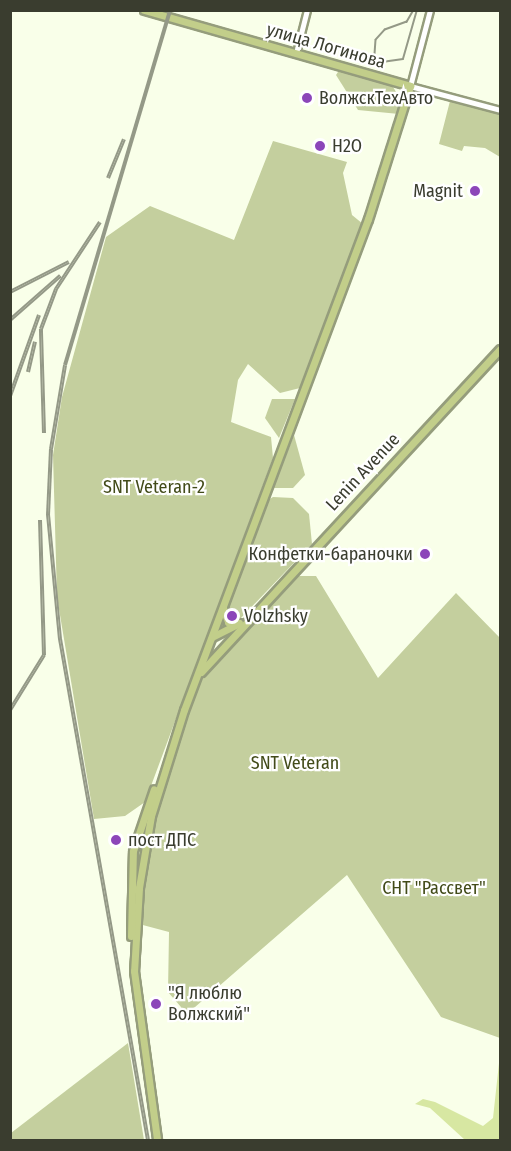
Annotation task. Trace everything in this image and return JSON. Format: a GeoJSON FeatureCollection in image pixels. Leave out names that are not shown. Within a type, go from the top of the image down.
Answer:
{"type":"FeatureCollection","features":[{"type":"Feature","properties":{"kind":"main road","name":"улица Логинова"},"geometry":{"type":"LineString","coordinates":[[144,10],[410,86]]}},
{"type":"Feature","properties":{"kind":"main road"},"geometry":{"type":"LineString","coordinates":[[157,1140],[134,971],[131,863],[133,851],[194,681],[214,637],[223,606],[368,219],[410,86]]}},
{"type":"Feature","properties":{"kind":"main road","name":"Lenin Avenue"},"geometry":{"type":"LineString","coordinates":[[194,681],[248,616],[501,349]]}},
{"type":"Feature","properties":{"kind":"main road"},"geometry":{"type":"LineString","coordinates":[[223,606],[226,620],[239,623]]}},
{"type":"Feature","properties":{"kind":"main road","name":"Lenin Avenue"},"geometry":{"type":"LineString","coordinates":[[214,637],[248,616]]}},
{"type":"Feature","properties":{"kind":"main road"},"geometry":{"type":"LineString","coordinates":[[214,637],[217,643],[230,638]]}},
{"type":"Feature","properties":{"kind":"main road"},"geometry":{"type":"LineString","coordinates":[[134,971],[141,865],[164,767]]}},
{"type":"Feature","properties":{"kind":"main road"},"geometry":{"type":"LineString","coordinates":[[133,851],[138,856],[143,853]]}},
{"type":"Feature","properties":{"kind":"main road"},"geometry":{"type":"LineString","coordinates":[[131,863],[141,865]]}},
{"type":"Feature","properties":{"kind":"street"},"geometry":{"type":"LineString","coordinates":[[296,53],[307,10]]}},
{"type":"Feature","properties":{"kind":"street"},"geometry":{"type":"LineString","coordinates":[[410,86],[430,10]]}},
{"type":"Feature","properties":{"kind":"street","name":"улица Логинова"},"geometry":{"type":"LineString","coordinates":[[410,86],[501,110]]}},
{"type":"Feature","properties":{"kind":"green space"},"geometry":{"type":"Polygon","coordinates":[[[340,69],[393,87],[401,100],[399,114],[358,110],[336,75],[340,69]]]}},
{"type":"Feature","properties":{"kind":"green space"},"geometry":{"type":"Polygon","coordinates":[[[450,101],[500,114],[500,157],[485,148],[464,146],[462,151],[439,144],[450,101]]]}},
{"type":"Feature","properties":{"kind":"green space","name":"SNT Veteran-2"},"geometry":{"type":"Polygon","coordinates":[[[273,141],[347,162],[343,173],[352,215],[363,224],[300,388],[280,393],[248,364],[238,380],[231,422],[271,437],[273,458],[145,802],[125,816],[94,819],[57,597],[53,455],[62,397],[106,237],[150,206],[234,240],[273,141]]]}},
{"type":"Feature","properties":{"kind":"green space"},"geometry":{"type":"Polygon","coordinates":[[[272,399],[295,399],[279,438],[265,418],[272,399]]]}},
{"type":"Feature","properties":{"kind":"green space"},"geometry":{"type":"Polygon","coordinates":[[[294,435],[305,475],[293,488],[273,488],[294,435]]]}},
{"type":"Feature","properties":{"kind":"green space"},"geometry":{"type":"Polygon","coordinates":[[[273,497],[293,498],[309,514],[312,544],[239,620],[231,620],[225,609],[265,502],[273,497]]]}},
{"type":"Feature","properties":{"kind":"green space","name":"SNT Veteran"},"geometry":{"type":"Polygon","coordinates":[[[297,576],[316,576],[378,678],[456,593],[500,638],[500,1038],[441,1017],[347,875],[187,1014],[168,992],[169,932],[139,924],[152,822],[181,728],[204,673],[297,576]]]}},
{"type":"Feature","properties":{"kind":"green space"},"geometry":{"type":"Polygon","coordinates":[[[128,1043],[144,1140],[11,1140],[11,1133],[128,1043]]]}},
{"type":"Feature","properties":{"kind":"shaded area"},"geometry":{"type":"Polygon","coordinates":[[[500,1054],[500,1140],[465,1140],[430,1108],[415,1104],[423,1099],[435,1102],[483,1126],[493,1118],[500,1054]]]}},
{"type":"Feature","properties":{"kind":"tram line"},"geometry":{"type":"LineString","coordinates":[[414,10],[407,22],[385,30],[376,40],[375,55],[382,62],[403,59],[417,10]]}},
{"type":"Feature","properties":{"kind":"railway"},"geometry":{"type":"LineString","coordinates":[[148,1140],[60,639],[48,515],[51,449],[65,365],[170,10]]}},
{"type":"Feature","properties":{"kind":"railway"},"geometry":{"type":"LineString","coordinates":[[108,178],[124,139]]}},
{"type":"Feature","properties":{"kind":"railway"},"geometry":{"type":"LineString","coordinates":[[44,433],[41,329],[56,289],[100,222]]}},
{"type":"Feature","properties":{"kind":"railway"},"geometry":{"type":"LineString","coordinates":[[10,292],[69,262]]}},
{"type":"Feature","properties":{"kind":"railway"},"geometry":{"type":"LineString","coordinates":[[10,320],[60,276]]}},
{"type":"Feature","properties":{"kind":"railway"},"geometry":{"type":"LineString","coordinates":[[10,396],[39,315]]}},
{"type":"Feature","properties":{"kind":"railway"},"geometry":{"type":"LineString","coordinates":[[28,372],[35,342]]}},
{"type":"Feature","properties":{"kind":"railway"},"geometry":{"type":"LineString","coordinates":[[10,710],[44,655],[40,520]]}},
{"type":"Feature","properties":{"kind":"place","name":"ВолжскТехАвто"},"geometry":{"type":"Point","coordinates":[307,98]}},
{"type":"Feature","properties":{"kind":"place","name":"H2O"},"geometry":{"type":"Point","coordinates":[320,146]}},
{"type":"Feature","properties":{"kind":"place","name":"Magnit"},"geometry":{"type":"Point","coordinates":[475,191]}},
{"type":"Feature","properties":{"kind":"place","name":"Конфетки-бараночки"},"geometry":{"type":"Point","coordinates":[425,554]}},
{"type":"Feature","properties":{"kind":"place","name":"Volzhsky"},"geometry":{"type":"Point","coordinates":[232,616]}},
{"type":"Feature","properties":{"kind":"place","name":"пост ДПС"},"geometry":{"type":"Point","coordinates":[116,840]}},
{"type":"Feature","properties":{"kind":"place","name":"\"Я люблю Волжский\""},"geometry":{"type":"Point","coordinates":[156,1004]}},
{"type":"Feature","properties":{"kind":"park label","name":"СНТ \"Рассвет\""},"geometry":{"type":"Point","coordinates":[434,888]}}]}
